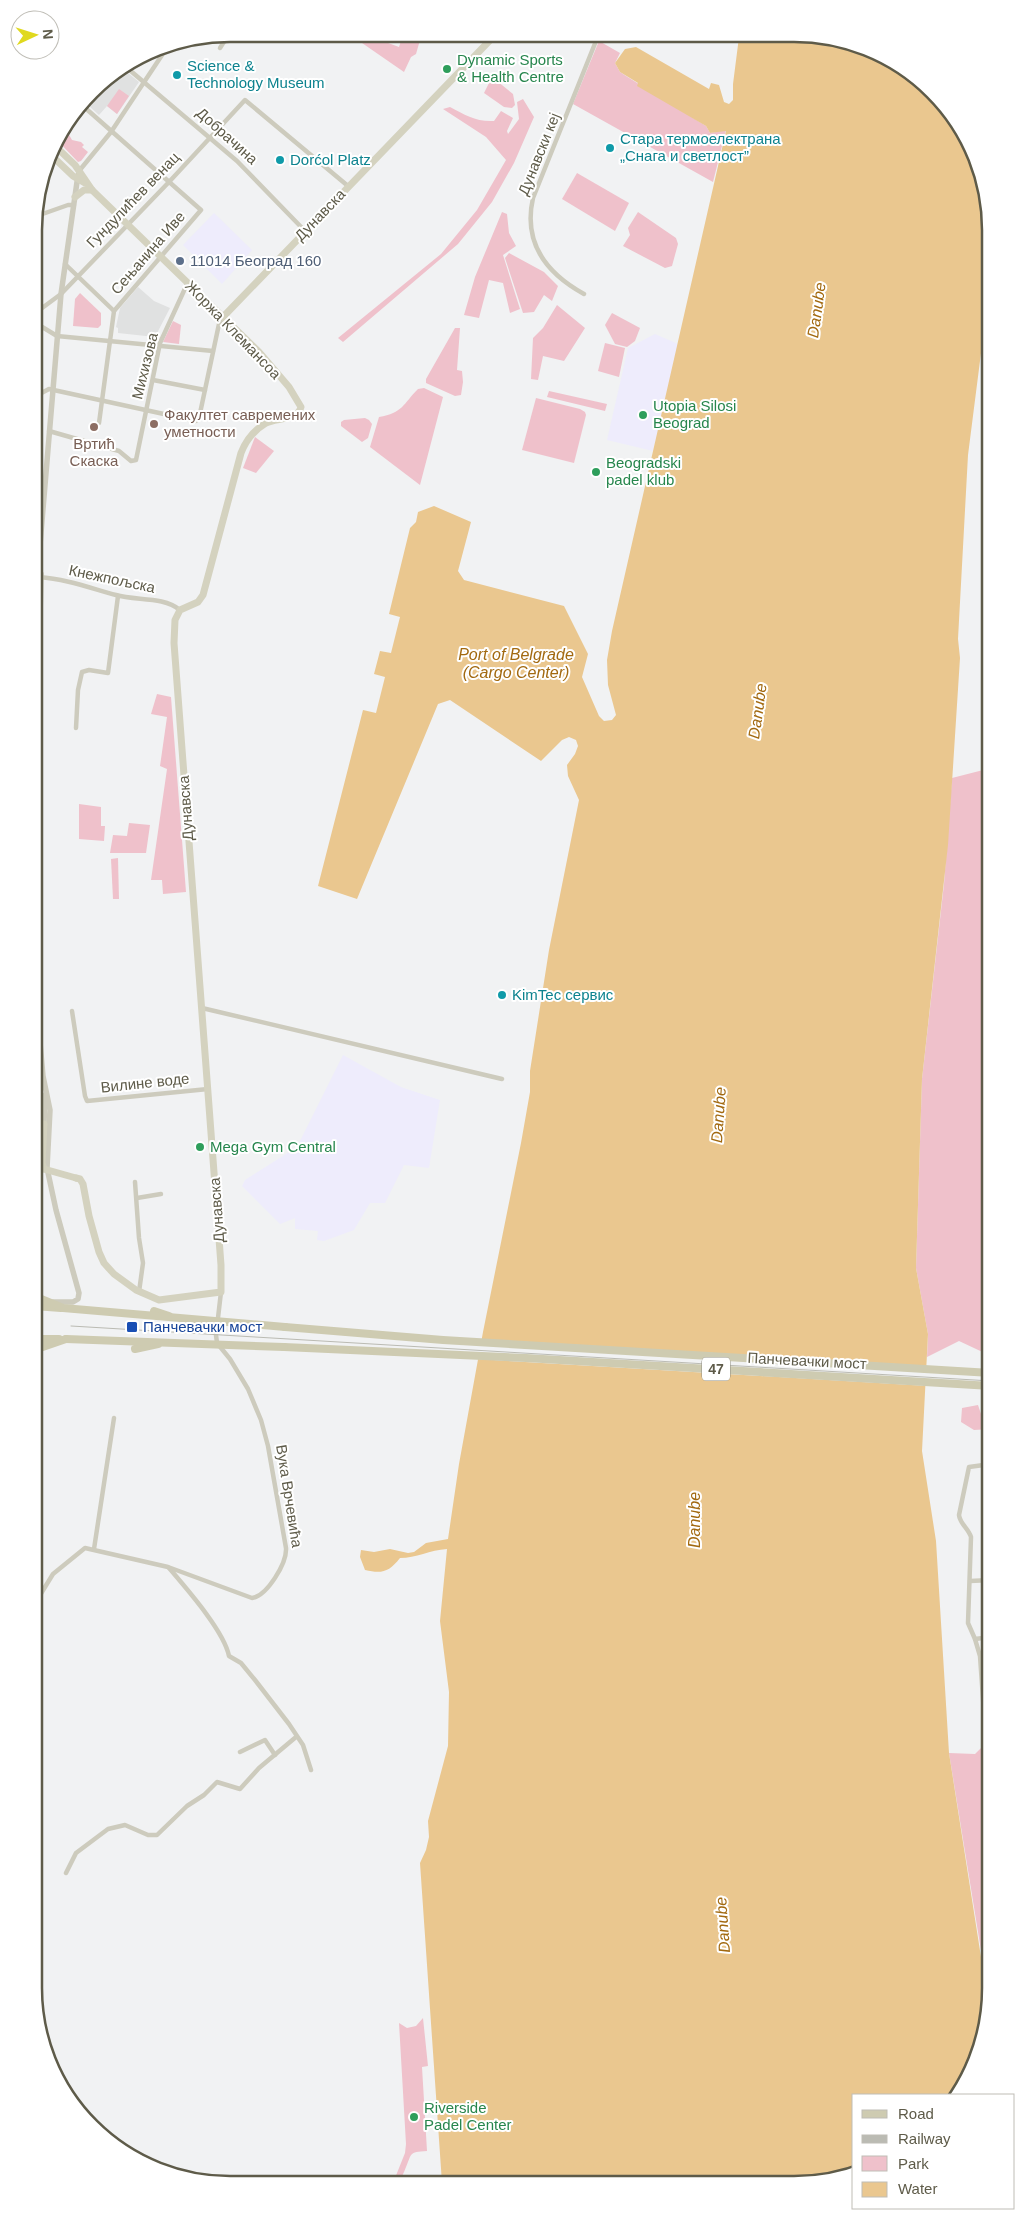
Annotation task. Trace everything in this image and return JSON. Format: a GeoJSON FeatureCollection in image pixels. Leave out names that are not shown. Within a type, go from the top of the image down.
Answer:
{"type":"FeatureCollection","features":[{"type":"Feature","properties":{"kind":"main road","name":"Дунавска"},"geometry":{"type":"LineString","coordinates":[[223,317],[488,42]]}},
{"type":"Feature","properties":{"kind":"main road","name":"Жоржа Клемансоа"},"geometry":{"type":"LineString","coordinates":[[60,152],[92,190],[259,352],[292,391],[300,408],[293,416],[265,424],[252,434],[245,443],[205,590],[198,602],[180,610]]}},
{"type":"Feature","properties":{"kind":"main road","name":"Жоржа Клемансоа"},"geometry":{"type":"LineString","coordinates":[[57,159],[78,175]]}},
{"type":"Feature","properties":{"kind":"main road"},"geometry":{"type":"LineString","coordinates":[[75,201],[84,190],[92,190]]}},
{"type":"Feature","properties":{"kind":"main road","name":"Дунавска"},"geometry":{"type":"LineString","coordinates":[[180,610],[175,620],[174,643],[208,1089],[221,1292]]}},
{"type":"Feature","properties":{"kind":"main road"},"geometry":{"type":"LineString","coordinates":[[44,1124],[42,1163],[44,1169],[76,1178],[82,1182],[89,1216],[102,1258],[114,1274],[140,1292],[155,1299],[165,1300],[221,1292]]}},
{"type":"Feature","properties":{"kind":"main road"},"geometry":{"type":"LineString","coordinates":[[42,1299],[63,1308]]}},
{"type":"Feature","properties":{"kind":"main road","name":"47"},"geometry":{"type":"LineString","coordinates":[[42,1307],[174,1318]]}},
{"type":"Feature","properties":{"kind":"main road"},"geometry":{"type":"LineString","coordinates":[[154,1310],[174,1318]]}},
{"type":"Feature","properties":{"kind":"main road","name":"Панчевачки мост"},"geometry":{"type":"LineString","coordinates":[[174,1318],[443,1340],[982,1372]]}},
{"type":"Feature","properties":{"kind":"main road","name":"47"},"geometry":{"type":"LineString","coordinates":[[42,1339],[164,1343]]}},
{"type":"Feature","properties":{"kind":"main road"},"geometry":{"type":"LineString","coordinates":[[42,1347],[66,1339]]}},
{"type":"Feature","properties":{"kind":"main road"},"geometry":{"type":"LineString","coordinates":[[135,1349],[164,1343]]}},
{"type":"Feature","properties":{"kind":"main road","name":"Панчевачки мост"},"geometry":{"type":"LineString","coordinates":[[164,1343],[442,1353],[982,1385]]}},
{"type":"Feature","properties":{"kind":"street","name":"Дунавски кеј"},"geometry":{"type":"LineString","coordinates":[[584,294],[552,271],[540,255],[531,233],[530,217],[533,198],[596,42]]}},
{"type":"Feature","properties":{"kind":"street"},"geometry":{"type":"LineString","coordinates":[[220,48],[224,43]]}},
{"type":"Feature","properties":{"kind":"street"},"geometry":{"type":"LineString","coordinates":[[42,513],[61,294],[78,175],[111,132],[161,56]]}},
{"type":"Feature","properties":{"kind":"street","name":"Добрачина"},"geometry":{"type":"LineString","coordinates":[[131,71],[210,136],[305,230]]}},
{"type":"Feature","properties":{"kind":"street","name":"Гундулићев венац"},"geometry":{"type":"LineString","coordinates":[[42,308],[61,294],[245,100],[348,186]]}},
{"type":"Feature","properties":{"kind":"street"},"geometry":{"type":"LineString","coordinates":[[87,110],[169,182]]}},
{"type":"Feature","properties":{"kind":"street","name":"Сењанина Иве"},"geometry":{"type":"LineString","coordinates":[[99,424],[114,311],[201,210],[169,182]]}},
{"type":"Feature","properties":{"kind":"street"},"geometry":{"type":"LineString","coordinates":[[43,214],[75,201]]}},
{"type":"Feature","properties":{"kind":"street"},"geometry":{"type":"LineString","coordinates":[[65,264],[114,311]]}},
{"type":"Feature","properties":{"kind":"street","name":"Михизова"},"geometry":{"type":"LineString","coordinates":[[49,431],[119,450],[132,462],[137,458],[160,346],[188,282]]}},
{"type":"Feature","properties":{"kind":"street","name":"Дунавска"},"geometry":{"type":"LineString","coordinates":[[147,410],[197,421],[223,317]]}},
{"type":"Feature","properties":{"kind":"street"},"geometry":{"type":"LineString","coordinates":[[42,327],[58,336],[213,351]]}},
{"type":"Feature","properties":{"kind":"street"},"geometry":{"type":"LineString","coordinates":[[153,380],[204,390]]}},
{"type":"Feature","properties":{"kind":"street"},"geometry":{"type":"LineString","coordinates":[[42,392],[53,389],[147,410]]}},
{"type":"Feature","properties":{"kind":"street","name":"Кнежпољска"},"geometry":{"type":"LineString","coordinates":[[42,578],[85,585],[118,596],[163,603],[175,606],[180,610]]}},
{"type":"Feature","properties":{"kind":"street"},"geometry":{"type":"LineString","coordinates":[[76,728],[78,690],[82,672],[89,670],[108,673],[118,596]]}},
{"type":"Feature","properties":{"kind":"street"},"geometry":{"type":"LineString","coordinates":[[202,1008],[502,1079]]}},
{"type":"Feature","properties":{"kind":"street","name":"Вилине воде"},"geometry":{"type":"LineString","coordinates":[[72,1011],[84,1096],[87,1101],[208,1089]]}},
{"type":"Feature","properties":{"kind":"street"},"geometry":{"type":"LineString","coordinates":[[42,1060],[45,1090],[44,1124]]}},
{"type":"Feature","properties":{"kind":"street"},"geometry":{"type":"LineString","coordinates":[[42,1300],[73,1302],[79,1298],[48,1172],[50,1110],[45,1090]]}},
{"type":"Feature","properties":{"kind":"street"},"geometry":{"type":"LineString","coordinates":[[135,1182],[139,1238],[143,1263],[140,1292]]}},
{"type":"Feature","properties":{"kind":"street"},"geometry":{"type":"LineString","coordinates":[[137,1198],[162,1194]]}},
{"type":"Feature","properties":{"kind":"street","name":"Вука Врчевића"},"geometry":{"type":"LineString","coordinates":[[94,1549],[168,1567],[252,1598],[258,1597],[263,1593],[282,1567],[286,1558],[285,1537],[265,1430],[248,1388],[230,1359],[217,1343],[216,1335],[221,1292]]}},
{"type":"Feature","properties":{"kind":"street"},"geometry":{"type":"LineString","coordinates":[[42,1590],[48,1579],[57,1569],[83,1548],[94,1549],[114,1418]]}},
{"type":"Feature","properties":{"kind":"street"},"geometry":{"type":"LineString","coordinates":[[982,1466],[969,1468],[959,1507],[959,1520],[971,1537],[968,1623],[976,1639],[982,1674]]}},
{"type":"Feature","properties":{"kind":"street"},"geometry":{"type":"LineString","coordinates":[[168,1567],[210,1622],[226,1646],[229,1656],[241,1663],[255,1680],[303,1746],[310,1770]]}},
{"type":"Feature","properties":{"kind":"street"},"geometry":{"type":"LineString","coordinates":[[970,1581],[982,1580]]}},
{"type":"Feature","properties":{"kind":"street"},"geometry":{"type":"LineString","coordinates":[[976,1639],[982,1638]]}},
{"type":"Feature","properties":{"kind":"street"},"geometry":{"type":"LineString","coordinates":[[66,1873],[76,1853],[108,1829],[125,1825],[148,1835],[157,1835],[187,1806],[204,1795],[217,1782],[229,1785],[234,1789],[240,1789],[259,1768],[296,1737]]}},
{"type":"Feature","properties":{"kind":"street"},"geometry":{"type":"LineString","coordinates":[[240,1752],[265,1740],[275,1755]]}},
{"type":"Feature","properties":{"kind":"shaded area"},"geometry":{"type":"Polygon","coordinates":[[[128,73],[139,82],[117,114],[107,106],[99,115],[90,106],[116,81],[128,73]]]}},
{"type":"Feature","properties":{"kind":"shaded area"},"geometry":{"type":"Polygon","coordinates":[[[214,213],[252,250],[222,284],[183,245],[214,213]]]}},
{"type":"Feature","properties":{"kind":"shaded area"},"geometry":{"type":"Polygon","coordinates":[[[138,287],[154,301],[170,308],[155,337],[118,333],[118,328],[116,327],[120,308],[138,287]]]}},
{"type":"Feature","properties":{"kind":"shaded area"},"geometry":{"type":"Polygon","coordinates":[[[655,334],[678,344],[653,451],[607,440],[628,348],[655,334]]]}},
{"type":"Feature","properties":{"kind":"shaded area"},"geometry":{"type":"Polygon","coordinates":[[[343,1055],[401,1087],[440,1100],[429,1168],[404,1165],[385,1203],[370,1203],[354,1230],[324,1241],[317,1240],[318,1231],[295,1229],[295,1218],[280,1224],[242,1186],[245,1180],[297,1147],[343,1055]]]}},
{"type":"Feature","properties":{"kind":"green space"},"geometry":{"type":"Polygon","coordinates":[[[361,42],[385,42],[399,47],[401,42],[419,42],[416,54],[411,57],[404,72],[361,42]]]}},
{"type":"Feature","properties":{"kind":"green space"},"geometry":{"type":"Polygon","coordinates":[[[599,42],[601,42],[620,53],[615,63],[620,72],[706,126],[710,133],[726,130],[713,182],[573,104],[599,42]]]}},
{"type":"Feature","properties":{"kind":"green space"},"geometry":{"type":"Polygon","coordinates":[[[492,77],[513,94],[515,105],[512,108],[504,107],[484,93],[492,77]]]}},
{"type":"Feature","properties":{"kind":"green space"},"geometry":{"type":"Polygon","coordinates":[[[119,89],[129,96],[117,114],[107,106],[119,89]]]}},
{"type":"Feature","properties":{"kind":"green space"},"geometry":{"type":"Polygon","coordinates":[[[523,99],[534,117],[514,163],[492,202],[458,244],[343,342],[338,338],[441,254],[477,210],[506,160],[486,137],[443,109],[450,107],[471,117],[488,121],[494,121],[501,111],[513,118],[507,131],[508,134],[519,119],[517,102],[523,99]]]}},
{"type":"Feature","properties":{"kind":"green space"},"geometry":{"type":"Polygon","coordinates":[[[69,135],[72,140],[81,142],[84,145],[82,147],[88,152],[78,162],[63,146],[69,135]]]}},
{"type":"Feature","properties":{"kind":"green space"},"geometry":{"type":"Polygon","coordinates":[[[577,173],[629,203],[615,231],[562,199],[577,173]]]}},
{"type":"Feature","properties":{"kind":"green space"},"geometry":{"type":"Polygon","coordinates":[[[502,212],[507,214],[509,233],[516,246],[503,255],[520,309],[510,313],[503,283],[489,280],[479,318],[464,315],[475,277],[502,212]]]}},
{"type":"Feature","properties":{"kind":"green space"},"geometry":{"type":"Polygon","coordinates":[[[638,212],[676,238],[678,244],[672,266],[665,268],[623,246],[630,235],[628,228],[638,212]]]}},
{"type":"Feature","properties":{"kind":"green space"},"geometry":{"type":"Polygon","coordinates":[[[509,253],[544,272],[558,286],[552,301],[544,295],[534,312],[523,313],[505,258],[509,253]]]}},
{"type":"Feature","properties":{"kind":"green space"},"geometry":{"type":"Polygon","coordinates":[[[80,293],[101,313],[101,325],[98,328],[73,326],[75,299],[80,293]]]}},
{"type":"Feature","properties":{"kind":"green space"},"geometry":{"type":"Polygon","coordinates":[[[557,305],[585,328],[564,361],[543,356],[538,380],[531,379],[533,338],[543,328],[557,305]]]}},
{"type":"Feature","properties":{"kind":"green space"},"geometry":{"type":"Polygon","coordinates":[[[612,313],[640,328],[635,341],[627,347],[615,344],[605,325],[612,313]]]}},
{"type":"Feature","properties":{"kind":"green space"},"geometry":{"type":"Polygon","coordinates":[[[173,321],[181,325],[179,344],[163,342],[173,321]]]}},
{"type":"Feature","properties":{"kind":"green space"},"geometry":{"type":"Polygon","coordinates":[[[455,328],[460,328],[457,370],[462,371],[463,382],[461,395],[455,396],[426,383],[426,379],[455,328]]]}},
{"type":"Feature","properties":{"kind":"green space"},"geometry":{"type":"Polygon","coordinates":[[[605,343],[625,348],[619,377],[598,371],[605,343]]]}},
{"type":"Feature","properties":{"kind":"green space"},"geometry":{"type":"Polygon","coordinates":[[[424,388],[443,397],[420,485],[370,447],[379,417],[398,410],[418,389],[424,388]]]}},
{"type":"Feature","properties":{"kind":"green space"},"geometry":{"type":"Polygon","coordinates":[[[549,391],[607,404],[605,411],[547,397],[549,391]]]}},
{"type":"Feature","properties":{"kind":"green space"},"geometry":{"type":"Polygon","coordinates":[[[536,398],[580,409],[585,412],[586,415],[574,463],[522,450],[536,398]]]}},
{"type":"Feature","properties":{"kind":"green space"},"geometry":{"type":"Polygon","coordinates":[[[365,418],[372,424],[368,438],[362,442],[341,426],[341,422],[344,420],[365,418]]]}},
{"type":"Feature","properties":{"kind":"green space"},"geometry":{"type":"Polygon","coordinates":[[[255,437],[274,451],[256,473],[243,468],[255,437]]]}},
{"type":"Feature","properties":{"kind":"green space"},"geometry":{"type":"Polygon","coordinates":[[[157,694],[171,697],[186,892],[163,894],[162,880],[151,880],[167,769],[160,766],[167,717],[151,714],[157,694]]]}},
{"type":"Feature","properties":{"kind":"green space"},"geometry":{"type":"Polygon","coordinates":[[[982,770],[982,1352],[959,1341],[927,1357],[928,1334],[916,1268],[922,1079],[944,884],[952,778],[982,770]]]}},
{"type":"Feature","properties":{"kind":"green space"},"geometry":{"type":"Polygon","coordinates":[[[79,804],[101,807],[101,826],[105,826],[104,841],[79,839],[79,804]]]}},
{"type":"Feature","properties":{"kind":"green space"},"geometry":{"type":"Polygon","coordinates":[[[129,823],[150,825],[146,853],[110,853],[113,835],[127,836],[129,823]]]}},
{"type":"Feature","properties":{"kind":"green space"},"geometry":{"type":"Polygon","coordinates":[[[118,858],[119,899],[113,899],[111,859],[118,858]]]}},
{"type":"Feature","properties":{"kind":"green space"},"geometry":{"type":"Polygon","coordinates":[[[978,1405],[982,1414],[982,1430],[974,1430],[961,1422],[962,1408],[978,1405]]]}},
{"type":"Feature","properties":{"kind":"green space"},"geometry":{"type":"Polygon","coordinates":[[[982,1747],[982,1957],[949,1753],[975,1754],[982,1747]]]}},
{"type":"Feature","properties":{"kind":"green space"},"geometry":{"type":"Polygon","coordinates":[[[423,2018],[428,2066],[422,2067],[427,2151],[412,2154],[402,2176],[396,2176],[405,2153],[406,2144],[399,2023],[407,2028],[416,2026],[423,2018]]]}},
{"type":"Feature","properties":{"kind":"water"},"geometry":{"type":"Polygon","coordinates":[[[738,42],[819,44],[855,52],[878,62],[909,81],[944,116],[963,147],[973,170],[981,206],[982,345],[968,455],[958,639],[960,658],[948,845],[922,1079],[916,1268],[928,1334],[922,1451],[936,1541],[949,1753],[982,1963],[981,2013],[973,2049],[950,2094],[852,2094],[852,2168],[807,2176],[442,2176],[420,1863],[426,1850],[429,1837],[428,1821],[448,1746],[449,1692],[440,1621],[447,1549],[400,1558],[389,1569],[381,1572],[365,1570],[360,1557],[361,1550],[374,1552],[390,1549],[408,1553],[414,1552],[426,1543],[448,1539],[459,1464],[483,1332],[530,1092],[530,1071],[549,950],[579,800],[568,776],[567,765],[578,746],[576,740],[569,737],[562,740],[541,761],[450,700],[438,704],[357,899],[318,886],[363,710],[376,713],[385,677],[374,674],[380,651],[391,653],[400,617],[389,614],[410,528],[416,522],[418,512],[434,506],[471,522],[458,571],[464,580],[564,606],[588,654],[582,677],[599,716],[604,721],[612,720],[616,715],[608,685],[607,660],[612,631],[726,131],[710,133],[706,126],[637,86],[638,83],[620,72],[615,63],[625,49],[636,47],[709,89],[711,83],[719,85],[724,102],[729,104],[733,100],[738,42]]]}},
{"type":"Feature","properties":{"kind":"pier"},"geometry":{"type":"Polygon","coordinates":[[[479,1339],[929,1366],[928,1386],[476,1359],[479,1339]]]}},
{"type":"Feature","properties":{"kind":"railway"},"geometry":{"type":"LineString","coordinates":[[71,1326],[982,1380]]}},
{"type":"Feature","properties":{"kind":"place","name":"Dynamic Sports & Health Centre"},"geometry":{"type":"Point","coordinates":[447,69]}},
{"type":"Feature","properties":{"kind":"place","name":"Science & Technology Museum"},"geometry":{"type":"Point","coordinates":[177,75]}},
{"type":"Feature","properties":{"kind":"place","name":"Стара термоелектрана „Снага и светлост”"},"geometry":{"type":"Point","coordinates":[610,148]}},
{"type":"Feature","properties":{"kind":"place","name":"Dorćol Platz"},"geometry":{"type":"Point","coordinates":[280,160]}},
{"type":"Feature","properties":{"kind":"place","name":"11014 Београд 160"},"geometry":{"type":"Point","coordinates":[180,261]}},
{"type":"Feature","properties":{"kind":"place","name":"Utopia Silosi Beograd"},"geometry":{"type":"Point","coordinates":[643,415]}},
{"type":"Feature","properties":{"kind":"place","name":"Факултет савремених уметности"},"geometry":{"type":"Point","coordinates":[154,424]}},
{"type":"Feature","properties":{"kind":"place","name":"Вртић Скаска"},"geometry":{"type":"Point","coordinates":[94,427]}},
{"type":"Feature","properties":{"kind":"place","name":"Beogradski padel klub"},"geometry":{"type":"Point","coordinates":[596,472]}},
{"type":"Feature","properties":{"kind":"place","name":"KimTec сервис"},"geometry":{"type":"Point","coordinates":[502,995]}},
{"type":"Feature","properties":{"kind":"place","name":"Mega Gym Central"},"geometry":{"type":"Point","coordinates":[200,1147]}},
{"type":"Feature","properties":{"kind":"place","name":"Панчевачки мост"},"geometry":{"type":"Point","coordinates":[132,1327]}},
{"type":"Feature","properties":{"kind":"place","name":"Riverside Padel Center"},"geometry":{"type":"Point","coordinates":[414,2117]}},
{"type":"Feature","properties":{"kind":"water label","name":"Danube"},"geometry":{"type":"Point","coordinates":[816,310]}},
{"type":"Feature","properties":{"kind":"water label","name":"Port of Belgrade (Cargo Center)"},"geometry":{"type":"Point","coordinates":[516,663]}},
{"type":"Feature","properties":{"kind":"water label","name":"Danube"},"geometry":{"type":"Point","coordinates":[757,711]}},
{"type":"Feature","properties":{"kind":"water label","name":"Danube"},"geometry":{"type":"Point","coordinates":[718,1115]}},
{"type":"Feature","properties":{"kind":"water label","name":"Danube"},"geometry":{"type":"Point","coordinates":[694,1520]}},
{"type":"Feature","properties":{"kind":"water label","name":"Danube"},"geometry":{"type":"Point","coordinates":[722,1925]}}]}
